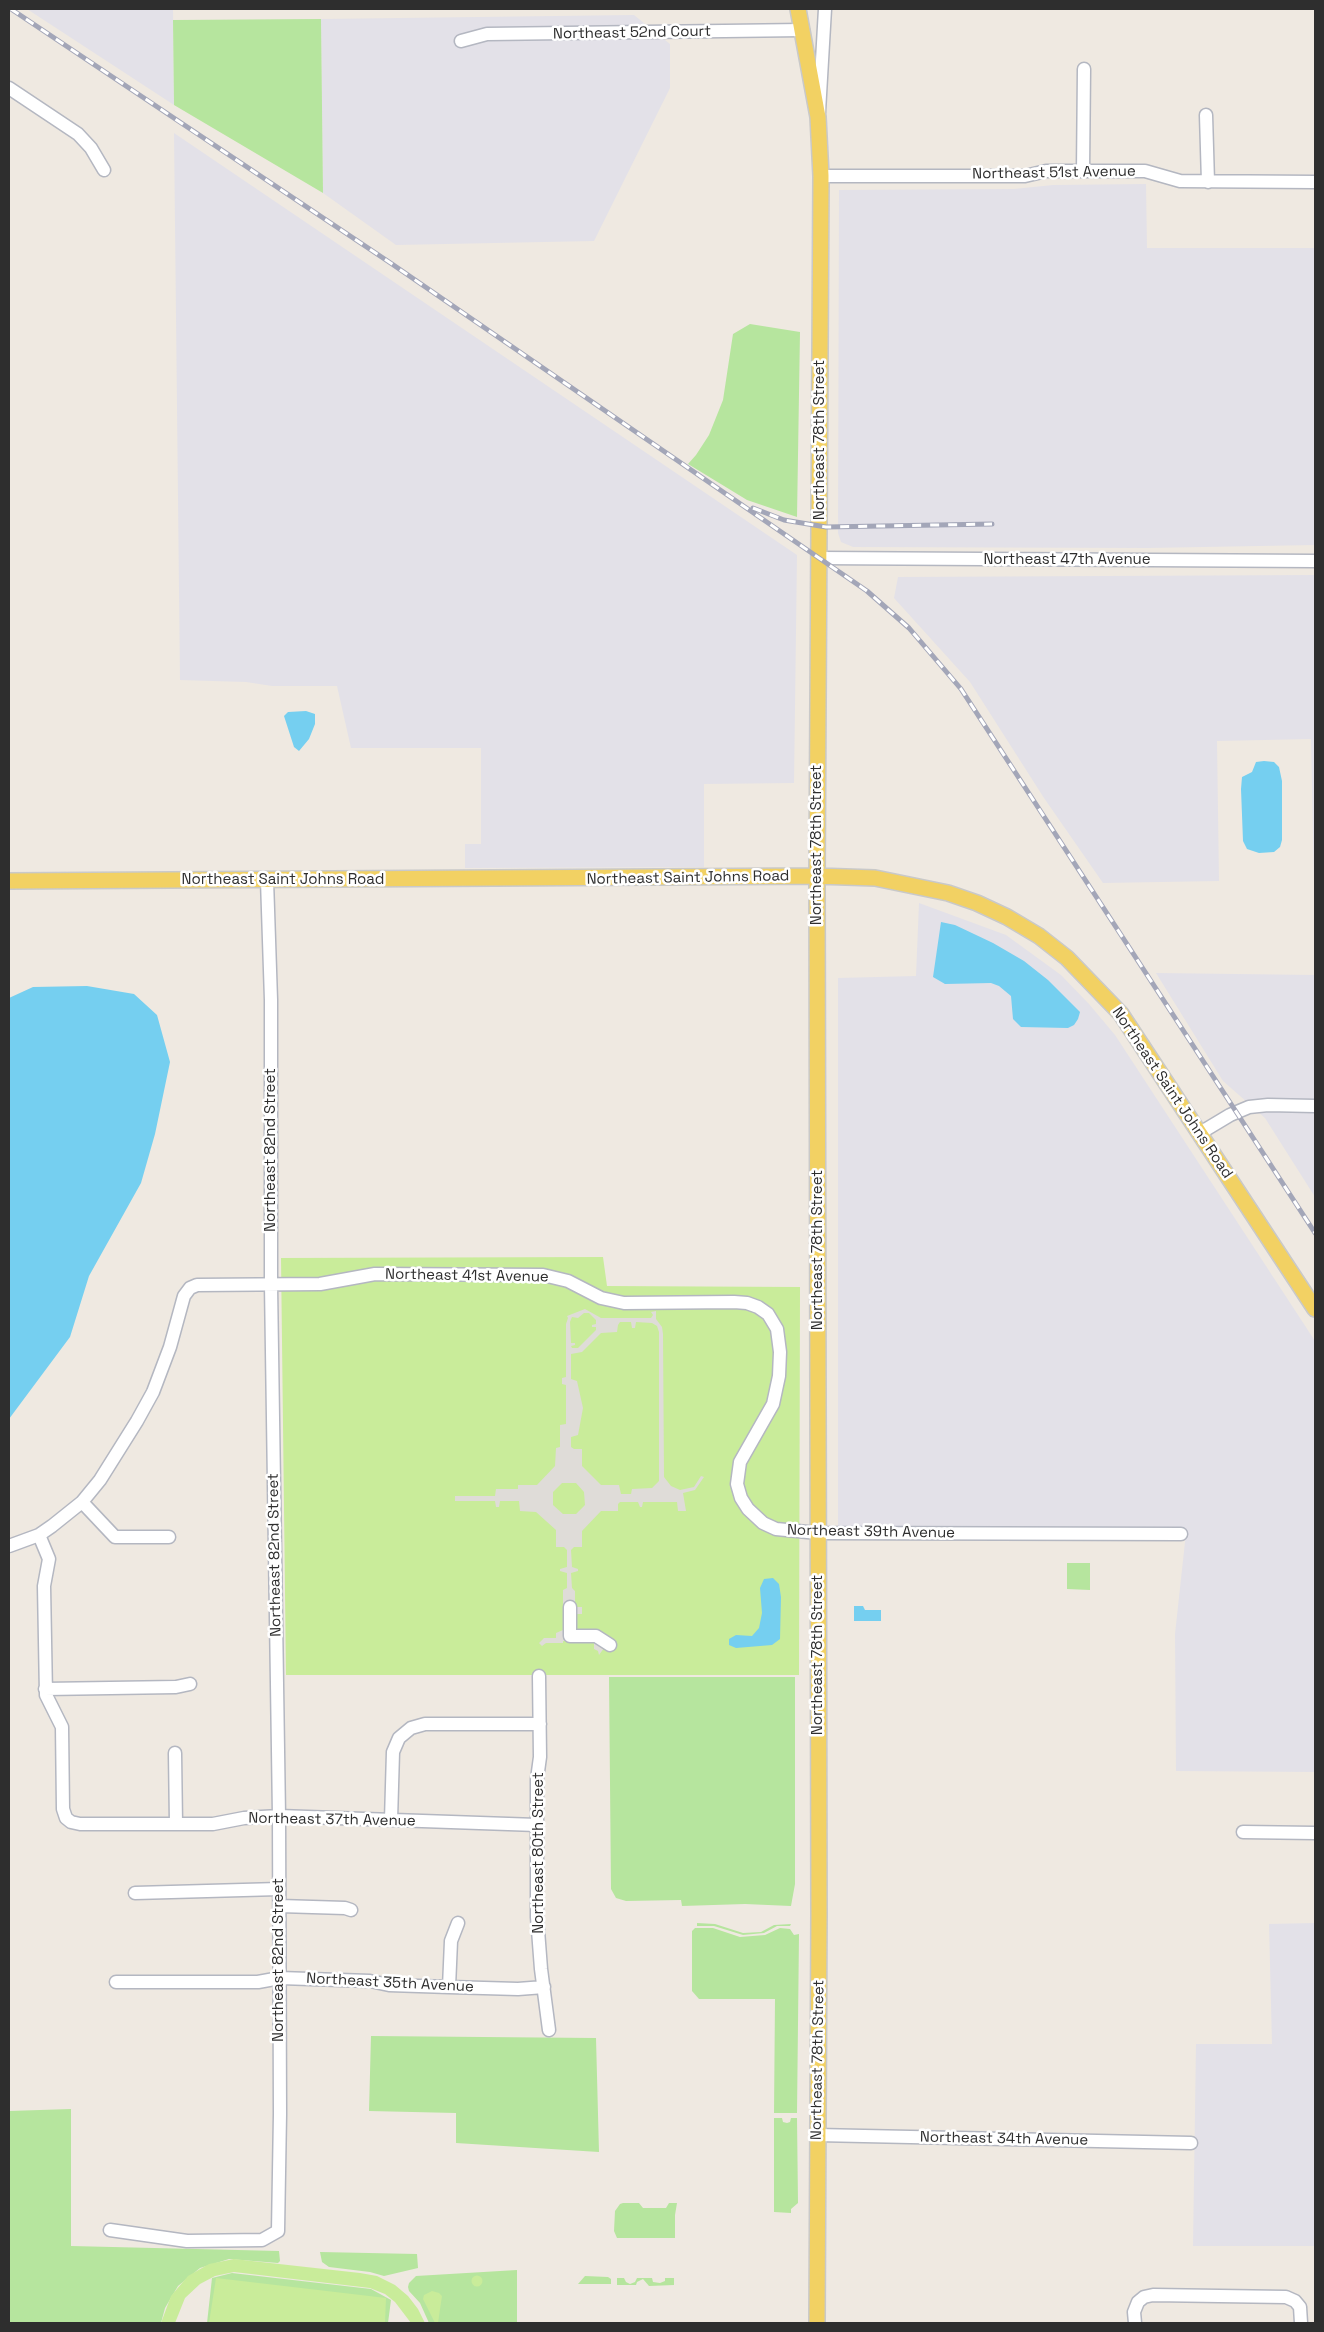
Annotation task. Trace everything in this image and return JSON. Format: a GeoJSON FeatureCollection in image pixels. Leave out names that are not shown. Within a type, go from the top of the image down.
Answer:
{"type":"FeatureCollection","features":[{"type":"Feature","properties":{"kind":"main road","name":"Northeast 78th Street"},"geometry":{"type":"LineString","coordinates":[[798,9],[818,116],[821,176],[817,876],[817,2323]]}},
{"type":"Feature","properties":{"kind":"main road","name":"Northeast Saint Johns Road"},"geometry":{"type":"LineString","coordinates":[[9,881],[817,876],[875,878],[948,893],[1007,917],[1039,936],[1067,958],[1121,1014],[1315,1309]]}},
{"type":"Feature","properties":{"kind":"street"},"geometry":{"type":"LineString","coordinates":[[818,116],[821,101],[825,9]]}},
{"type":"Feature","properties":{"kind":"street","name":"Northeast 52nd Court"},"geometry":{"type":"LineString","coordinates":[[461,42],[488,34],[803,30]]}},
{"type":"Feature","properties":{"kind":"street"},"geometry":{"type":"LineString","coordinates":[[1083,171],[1084,69]]}},
{"type":"Feature","properties":{"kind":"street"},"geometry":{"type":"LineString","coordinates":[[9,88],[78,134],[91,148],[104,170]]}},
{"type":"Feature","properties":{"kind":"street"},"geometry":{"type":"LineString","coordinates":[[1206,115],[1208,182]]}},
{"type":"Feature","properties":{"kind":"street","name":"Northeast 51st Avenue"},"geometry":{"type":"LineString","coordinates":[[821,176],[1024,176],[1046,171],[1145,171],[1180,181],[1315,182]]}},
{"type":"Feature","properties":{"kind":"street","name":"Northeast 47th Avenue"},"geometry":{"type":"LineString","coordinates":[[819,558],[1315,561]]}},
{"type":"Feature","properties":{"kind":"street","name":"Northeast 82nd Street"},"geometry":{"type":"LineString","coordinates":[[110,2230],[187,2241],[262,2240],[278,2231],[280,1906],[271,1285],[271,1000],[267,880]]}},
{"type":"Feature","properties":{"kind":"street"},"geometry":{"type":"LineString","coordinates":[[1200,1133],[1230,1115],[1249,1107],[1268,1105],[1315,1106]]}},
{"type":"Feature","properties":{"kind":"street","name":"Northeast 41st Avenue"},"geometry":{"type":"LineString","coordinates":[[82,1502],[100,1480],[124,1443],[153,1392],[170,1347],[184,1296],[190,1288],[198,1285],[320,1284],[376,1274],[532,1274],[561,1279],[601,1298],[624,1303],[740,1302],[752,1304],[768,1314]]}},
{"type":"Feature","properties":{"kind":"street","name":"Northeast 39th Avenue"},"geometry":{"type":"LineString","coordinates":[[768,1314],[779,1336],[780,1366],[778,1384],[770,1410],[740,1462],[737,1477],[739,1490],[748,1509],[762,1523],[783,1530],[818,1533],[1181,1534]]}},
{"type":"Feature","properties":{"kind":"street"},"geometry":{"type":"LineString","coordinates":[[9,1546],[39,1535],[82,1502],[115,1537],[169,1537]]}},
{"type":"Feature","properties":{"kind":"street"},"geometry":{"type":"LineString","coordinates":[[39,1535],[49,1559],[44,1586],[45,1688],[176,1688],[190,1684]]}},
{"type":"Feature","properties":{"kind":"street"},"geometry":{"type":"LineString","coordinates":[[570,1608],[570,1636],[596,1636],[610,1645]]}},
{"type":"Feature","properties":{"kind":"street","name":"Northeast 80th Street"},"geometry":{"type":"LineString","coordinates":[[539,1676],[538,1938],[550,2030]]}},
{"type":"Feature","properties":{"kind":"street","name":"Northeast 37th Avenue"},"geometry":{"type":"LineString","coordinates":[[45,1688],[46,1699],[62,1727],[63,1809],[69,1821],[80,1824],[217,1824],[244,1818],[279,1816],[537,1825]]}},
{"type":"Feature","properties":{"kind":"street"},"geometry":{"type":"LineString","coordinates":[[391,1820],[394,1752],[399,1738],[411,1728],[425,1724],[540,1724]]}},
{"type":"Feature","properties":{"kind":"street"},"geometry":{"type":"LineString","coordinates":[[175,1753],[176,1824]]}},
{"type":"Feature","properties":{"kind":"street"},"geometry":{"type":"LineString","coordinates":[[1243,1832],[1315,1833]]}},
{"type":"Feature","properties":{"kind":"street"},"geometry":{"type":"LineString","coordinates":[[135,1893],[279,1889]]}},
{"type":"Feature","properties":{"kind":"street"},"geometry":{"type":"LineString","coordinates":[[280,1906],[345,1908],[351,1910]]}},
{"type":"Feature","properties":{"kind":"street"},"geometry":{"type":"LineString","coordinates":[[450,1987],[451,1941],[458,1923]]}},
{"type":"Feature","properties":{"kind":"street","name":"Northeast 35th Avenue"},"geometry":{"type":"LineString","coordinates":[[116,1982],[258,1982],[280,1978],[370,1981],[389,1985],[518,1989],[544,1987]]}},
{"type":"Feature","properties":{"kind":"street","name":"Northeast 34th Avenue"},"geometry":{"type":"LineString","coordinates":[[817,2135],[1191,2143]]}},
{"type":"Feature","properties":{"kind":"street"},"geometry":{"type":"LineString","coordinates":[[1134,2323],[1134,2312],[1140,2300],[1153,2295],[1280,2296],[1292,2298],[1298,2303],[1301,2312],[1301,2323]]}},
{"type":"Feature","properties":{"kind":"shaded area"},"geometry":{"type":"Polygon","coordinates":[[[27,9],[173,9],[174,105],[27,9]]]}},
{"type":"Feature","properties":{"kind":"shaded area"},"geometry":{"type":"Polygon","coordinates":[[[634,15],[670,44],[670,88],[594,241],[396,245],[323,193],[321,19],[634,15]]]}},
{"type":"Feature","properties":{"kind":"shaded area"},"geometry":{"type":"Polygon","coordinates":[[[174,133],[797,555],[794,783],[704,784],[704,867],[465,868],[465,844],[481,844],[481,748],[351,748],[337,686],[272,686],[246,682],[180,680],[174,133]]]}},
{"type":"Feature","properties":{"kind":"shaded area"},"geometry":{"type":"Polygon","coordinates":[[[1146,184],[1147,248],[1315,248],[1315,545],[1147,548],[853,547],[841,542],[838,533],[839,190],[1014,189],[1053,185],[1146,184]]]}},
{"type":"Feature","properties":{"kind":"shaded area"},"geometry":{"type":"Polygon","coordinates":[[[1315,575],[1315,882],[1311,739],[1217,741],[1219,881],[1103,883],[1044,798],[970,682],[894,598],[898,577],[1315,575]]]}},
{"type":"Feature","properties":{"kind":"shaded area"},"geometry":{"type":"Polygon","coordinates":[[[919,903],[1006,935],[1061,975],[1089,1004],[1115,1035],[1315,1341],[1315,1772],[1176,1771],[1175,1634],[1186,1533],[838,1537],[838,978],[916,976],[919,903]]]}},
{"type":"Feature","properties":{"kind":"shaded area"},"geometry":{"type":"Polygon","coordinates":[[[1156,973],[1315,975],[1315,1197],[1265,1118],[1223,1081],[1156,973]]]}},
{"type":"Feature","properties":{"kind":"shaded area"},"geometry":{"type":"Polygon","coordinates":[[[585,1309],[601,1318],[651,1318],[653,1315],[651,1312],[656,1311],[656,1319],[662,1327],[663,1334],[664,1477],[671,1486],[680,1490],[694,1487],[701,1476],[704,1477],[695,1490],[683,1493],[686,1511],[678,1511],[677,1502],[643,1502],[642,1507],[640,1507],[638,1502],[620,1502],[618,1504],[618,1511],[601,1511],[582,1531],[582,1547],[574,1547],[571,1550],[572,1567],[578,1569],[578,1571],[571,1573],[572,1588],[575,1591],[575,1607],[582,1607],[582,1614],[575,1614],[575,1630],[606,1639],[612,1637],[599,1655],[598,1651],[594,1649],[594,1639],[546,1643],[542,1646],[539,1643],[544,1638],[556,1638],[556,1633],[563,1630],[563,1590],[567,1588],[567,1573],[560,1571],[560,1569],[567,1567],[567,1550],[564,1547],[556,1547],[556,1530],[536,1512],[520,1511],[519,1501],[500,1501],[499,1507],[496,1507],[495,1501],[455,1501],[455,1496],[495,1496],[496,1489],[518,1489],[518,1485],[537,1485],[555,1466],[556,1448],[560,1447],[560,1425],[566,1424],[566,1385],[562,1384],[562,1378],[566,1377],[567,1316],[585,1309]],[[584,1313],[578,1318],[572,1317],[570,1322],[571,1343],[575,1343],[575,1345],[571,1346],[572,1348],[578,1348],[596,1330],[596,1327],[592,1327],[592,1325],[596,1324],[596,1320],[589,1313],[584,1313]],[[620,1322],[617,1332],[601,1333],[582,1352],[571,1354],[571,1379],[577,1381],[583,1408],[578,1435],[571,1437],[571,1447],[582,1449],[582,1466],[601,1485],[619,1485],[621,1494],[631,1494],[632,1489],[652,1488],[659,1481],[659,1332],[657,1326],[652,1323],[636,1322],[635,1328],[632,1328],[631,1322],[620,1322]],[[562,1483],[553,1492],[553,1505],[563,1514],[576,1514],[585,1505],[584,1492],[576,1483],[562,1483]]]}},
{"type":"Feature","properties":{"kind":"shaded area"},"geometry":{"type":"Polygon","coordinates":[[[1315,1923],[1315,2246],[1193,2246],[1196,2044],[1272,2044],[1269,1924],[1315,1923]]]}},
{"type":"Feature","properties":{"kind":"green space"},"geometry":{"type":"Polygon","coordinates":[[[321,19],[323,193],[174,105],[173,20],[321,19]]]}},
{"type":"Feature","properties":{"kind":"green space"},"geometry":{"type":"Polygon","coordinates":[[[750,324],[800,332],[797,517],[747,500],[688,464],[709,435],[723,400],[733,334],[750,324]]]}},
{"type":"Feature","properties":{"kind":"green space"},"geometry":{"type":"Polygon","coordinates":[[[603,1257],[607,1286],[800,1287],[799,1675],[286,1675],[281,1258],[603,1257]]]}},
{"type":"Feature","properties":{"kind":"green space"},"geometry":{"type":"Polygon","coordinates":[[[1067,1563],[1090,1563],[1090,1590],[1067,1589],[1067,1563]]]}},
{"type":"Feature","properties":{"kind":"green space"},"geometry":{"type":"Polygon","coordinates":[[[609,1677],[795,1677],[795,1884],[791,1906],[745,1904],[682,1906],[681,1900],[626,1901],[616,1898],[611,1889],[609,1677]]]}},
{"type":"Feature","properties":{"kind":"green space"},"geometry":{"type":"Polygon","coordinates":[[[697,1923],[715,1924],[743,1933],[761,1932],[774,1925],[791,1924],[790,1926],[777,1926],[764,1933],[743,1935],[714,1926],[697,1926],[697,1923]]]}},
{"type":"Feature","properties":{"kind":"green space"},"geometry":{"type":"Polygon","coordinates":[[[695,1928],[713,1928],[740,1937],[765,1935],[780,1928],[790,1929],[794,1935],[799,1934],[797,2113],[774,2113],[775,1999],[699,1999],[692,1991],[692,1931],[695,1928]]]}},
{"type":"Feature","properties":{"kind":"green space"},"geometry":{"type":"Polygon","coordinates":[[[371,2036],[596,2038],[599,2152],[456,2143],[456,2113],[369,2111],[371,2036]]]}},
{"type":"Feature","properties":{"kind":"green space"},"geometry":{"type":"Polygon","coordinates":[[[71,2109],[71,2246],[279,2251],[280,2261],[278,2263],[229,2259],[200,2268],[178,2286],[165,2308],[161,2323],[9,2323],[9,2111],[71,2109]]]}},
{"type":"Feature","properties":{"kind":"green space"},"geometry":{"type":"Polygon","coordinates":[[[774,2118],[782,2118],[783,2122],[787,2123],[790,2122],[791,2118],[797,2118],[798,2203],[791,2209],[791,2213],[774,2212],[774,2118]]]}},
{"type":"Feature","properties":{"kind":"green space"},"geometry":{"type":"Polygon","coordinates":[[[623,2203],[639,2203],[643,2208],[666,2208],[669,2203],[677,2203],[675,2238],[617,2238],[614,2231],[615,2211],[623,2203]]]}},
{"type":"Feature","properties":{"kind":"green space"},"geometry":{"type":"Polygon","coordinates":[[[320,2252],[417,2254],[418,2268],[384,2276],[370,2272],[329,2267],[322,2262],[320,2252]]]}},
{"type":"Feature","properties":{"kind":"green space"},"geometry":{"type":"Polygon","coordinates":[[[234,2259],[377,2276],[395,2285],[408,2296],[418,2309],[425,2323],[411,2323],[395,2302],[385,2294],[370,2288],[234,2272],[215,2276],[200,2284],[185,2298],[175,2323],[161,2323],[171,2296],[188,2276],[209,2264],[234,2259]]]}},
{"type":"Feature","properties":{"kind":"green space"},"geometry":{"type":"Polygon","coordinates":[[[517,2270],[517,2323],[429,2323],[420,2303],[409,2291],[408,2287],[409,2283],[416,2276],[517,2270]]]}},
{"type":"Feature","properties":{"kind":"green space"},"geometry":{"type":"Polygon","coordinates":[[[232,2273],[371,2289],[391,2300],[388,2323],[207,2323],[212,2278],[232,2273]]]}},
{"type":"Feature","properties":{"kind":"green space"},"geometry":{"type":"Polygon","coordinates":[[[477,2275],[483,2281],[477,2287],[471,2281],[477,2275]]]}},
{"type":"Feature","properties":{"kind":"green space"},"geometry":{"type":"Polygon","coordinates":[[[585,2276],[608,2277],[611,2279],[611,2284],[578,2284],[585,2276]]]}},
{"type":"Feature","properties":{"kind":"green space"},"geometry":{"type":"Polygon","coordinates":[[[216,2278],[386,2298],[385,2323],[209,2323],[216,2278]]]}},
{"type":"Feature","properties":{"kind":"green space"},"geometry":{"type":"Polygon","coordinates":[[[617,2278],[624,2278],[630,2284],[635,2282],[637,2278],[652,2278],[653,2282],[660,2283],[665,2281],[665,2278],[674,2278],[674,2285],[649,2286],[643,2279],[637,2282],[636,2285],[617,2285],[617,2278]]]}},
{"type":"Feature","properties":{"kind":"green space"},"geometry":{"type":"Polygon","coordinates":[[[432,2291],[442,2296],[438,2323],[435,2323],[423,2299],[424,2295],[432,2291]]]}},
{"type":"Feature","properties":{"kind":"water"},"geometry":{"type":"Polygon","coordinates":[[[306,711],[315,714],[315,724],[309,739],[299,751],[294,747],[284,716],[288,712],[306,711]]]}},
{"type":"Feature","properties":{"kind":"water"},"geometry":{"type":"Polygon","coordinates":[[[1256,762],[1274,762],[1279,767],[1282,781],[1282,840],[1280,847],[1274,852],[1259,853],[1247,849],[1243,841],[1241,789],[1242,777],[1252,772],[1256,762]]]}},
{"type":"Feature","properties":{"kind":"water"},"geometry":{"type":"Polygon","coordinates":[[[941,922],[955,925],[993,943],[1024,961],[1048,980],[1080,1012],[1074,1025],[1068,1028],[1021,1027],[1013,1019],[1011,996],[999,986],[991,983],[945,984],[933,977],[941,922]]]}},
{"type":"Feature","properties":{"kind":"water"},"geometry":{"type":"Polygon","coordinates":[[[87,986],[134,994],[157,1015],[170,1062],[155,1134],[141,1183],[89,1276],[70,1337],[9,1419],[9,998],[33,987],[87,986]]]}},
{"type":"Feature","properties":{"kind":"water"},"geometry":{"type":"Polygon","coordinates":[[[773,1578],[779,1584],[781,1597],[780,1639],[772,1645],[736,1648],[729,1645],[729,1639],[736,1635],[752,1636],[759,1628],[762,1613],[760,1588],[764,1579],[773,1578]]]}},
{"type":"Feature","properties":{"kind":"water"},"geometry":{"type":"Polygon","coordinates":[[[854,1606],[863,1606],[865,1610],[881,1610],[881,1621],[854,1621],[854,1606]]]}},
{"type":"Feature","properties":{"kind":"railway"},"geometry":{"type":"LineString","coordinates":[[11,9],[392,264],[867,591],[909,628],[961,689],[1315,1233]]}},
{"type":"Feature","properties":{"kind":"railway"},"geometry":{"type":"LineString","coordinates":[[753,508],[784,520],[826,527],[992,524]]}}]}
